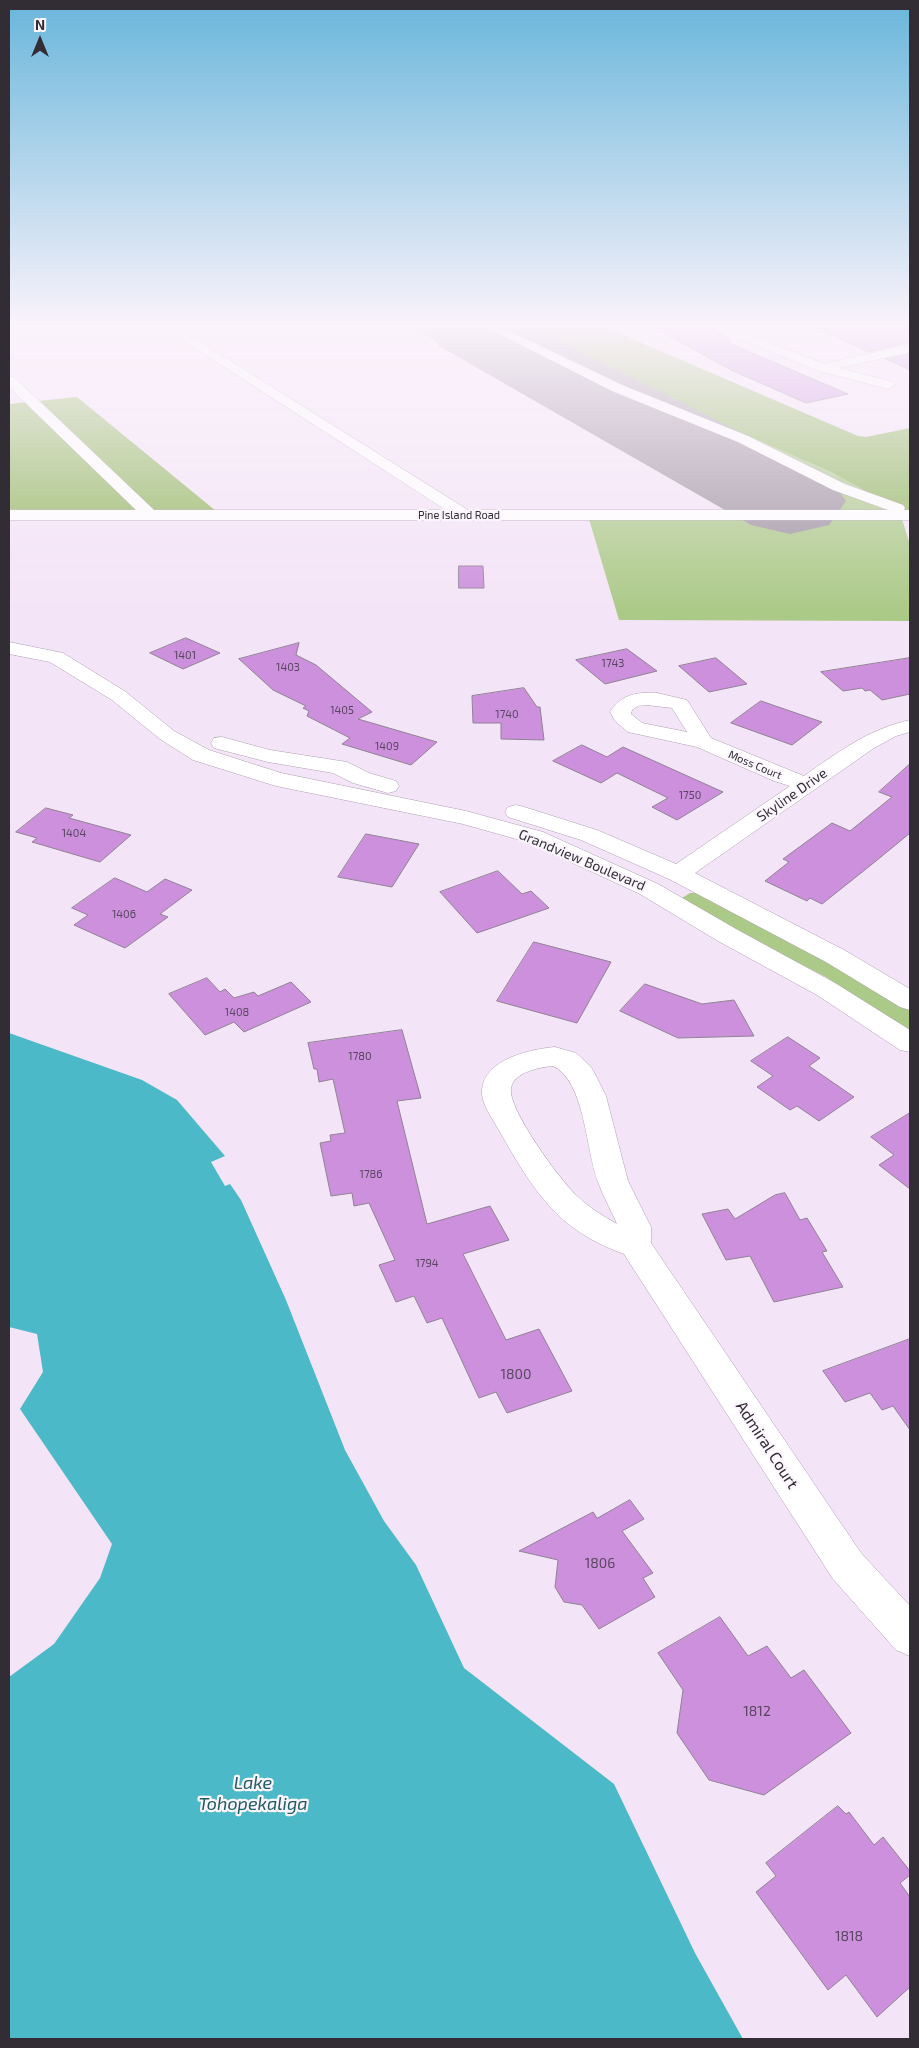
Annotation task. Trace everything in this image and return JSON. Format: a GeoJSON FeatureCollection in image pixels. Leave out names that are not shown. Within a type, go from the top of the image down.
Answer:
{"type":"FeatureCollection","features":[{"type":"Feature","properties":{"kind":"street"},"geometry":{"type":"LineString","coordinates":[[55,424],[150,515]]}},
{"type":"Feature","properties":{"kind":"street"},"geometry":{"type":"LineString","coordinates":[[321,424],[465,515]]}},
{"type":"Feature","properties":{"kind":"street"},"geometry":{"type":"LineString","coordinates":[[705,424],[743,439],[839,487],[910,514]]}},
{"type":"Feature","properties":{"kind":"street","name":"Pine Island Road"},"geometry":{"type":"LineString","coordinates":[[9,515],[910,514]]}},
{"type":"Feature","properties":{"kind":"street","name":"Grandview Boulevard"},"geometry":{"type":"LineString","coordinates":[[9,648],[56,657],[119,696],[167,735],[201,755],[276,779],[466,818],[536,837],[649,888],[727,935],[826,989],[910,1043]]}},
{"type":"Feature","properties":{"kind":"street","name":"Skyline Drive"},"geometry":{"type":"LineString","coordinates":[[678,874],[866,743],[889,732],[910,726]]}},
{"type":"Feature","properties":{"kind":"street","name":"Grandview Boulevard"},"geometry":{"type":"LineString","coordinates":[[167,735],[212,740],[268,756],[339,767],[361,778],[391,787],[503,808],[589,835],[678,874],[835,956],[910,1001]]}},
{"type":"Feature","properties":{"kind":"street","name":"Moss Court"},"geometry":{"type":"LineString","coordinates":[[703,742],[782,776],[808,784]]}},
{"type":"Feature","properties":{"kind":"street"},"geometry":{"type":"LineString","coordinates":[[554,1056],[566,1060],[581,1074],[591,1096],[613,1181],[635,1227],[635,1245],[616,1239],[567,1206],[551,1188],[526,1149],[499,1104],[496,1090],[501,1078],[521,1063],[536,1057],[554,1056]]}},
{"type":"Feature","properties":{"kind":"street","name":"Admiral Court"},"geometry":{"type":"LineString","coordinates":[[635,1245],[847,1566],[910,1636]]}},
{"type":"Feature","properties":{"kind":"green space"},"geometry":{"type":"Polygon","coordinates":[[[9,424],[109,424],[216,511],[9,511],[9,424]]]}},
{"type":"Feature","properties":{"kind":"green space"},"geometry":{"type":"Polygon","coordinates":[[[589,424],[719,424],[831,472],[901,511],[752,512],[589,424]]]}},
{"type":"Feature","properties":{"kind":"green space"},"geometry":{"type":"Polygon","coordinates":[[[719,424],[829,424],[858,436],[866,437],[910,428],[910,511],[901,511],[831,472],[719,424]]]}},
{"type":"Feature","properties":{"kind":"green space"},"geometry":{"type":"Polygon","coordinates":[[[589,519],[902,519],[910,545],[910,621],[619,620],[589,519]]]}},
{"type":"Feature","properties":{"kind":"green space"},"geometry":{"type":"Polygon","coordinates":[[[690,893],[700,893],[853,975],[910,1010],[910,1031],[824,976],[761,944],[682,898],[690,893]]]}},
{"type":"Feature","properties":{"kind":"water","name":"Lake Tohopekaliga"},"geometry":{"type":"Polygon","coordinates":[[[9,1033],[142,1080],[177,1100],[225,1156],[211,1162],[225,1186],[230,1184],[241,1200],[286,1300],[345,1450],[384,1521],[416,1565],[464,1668],[614,1784],[695,1953],[743,2039],[9,2039],[9,1677],[54,1644],[100,1578],[112,1544],[20,1409],[43,1372],[37,1334],[9,1327],[9,1033]]]}},
{"type":"Feature","properties":{"kind":"building"},"geometry":{"type":"Polygon","coordinates":[[[459,566],[483,566],[484,588],[459,588],[459,566]]]}},
{"type":"Feature","properties":{"kind":"building"},"geometry":{"type":"Polygon","coordinates":[[[186,638],[220,653],[183,669],[150,653],[186,638]]]}},
{"type":"Feature","properties":{"kind":"building"},"geometry":{"type":"Polygon","coordinates":[[[299,643],[296,655],[316,665],[372,712],[358,719],[437,742],[411,765],[342,744],[350,738],[307,716],[309,711],[303,708],[306,706],[273,690],[239,659],[299,643]]]}},
{"type":"Feature","properties":{"kind":"building"},"geometry":{"type":"Polygon","coordinates":[[[627,649],[657,671],[605,684],[576,660],[627,649]]]}},
{"type":"Feature","properties":{"kind":"building"},"geometry":{"type":"Polygon","coordinates":[[[716,658],[747,684],[709,692],[679,666],[716,658]]]}},
{"type":"Feature","properties":{"kind":"building"},"geometry":{"type":"Polygon","coordinates":[[[910,658],[910,694],[882,700],[870,690],[865,691],[862,688],[843,691],[821,672],[910,658]]]}},
{"type":"Feature","properties":{"kind":"building"},"geometry":{"type":"Polygon","coordinates":[[[524,688],[537,707],[540,707],[544,740],[501,739],[501,723],[473,723],[472,696],[524,688]]]}},
{"type":"Feature","properties":{"kind":"building"},"geometry":{"type":"Polygon","coordinates":[[[761,701],[822,722],[792,745],[731,723],[761,701]]]}},
{"type":"Feature","properties":{"kind":"building"},"geometry":{"type":"Polygon","coordinates":[[[582,745],[607,757],[623,747],[723,792],[677,820],[652,807],[668,798],[617,773],[601,783],[553,761],[582,745]]]}},
{"type":"Feature","properties":{"kind":"building"},"geometry":{"type":"Polygon","coordinates":[[[910,764],[910,833],[876,861],[822,904],[810,898],[807,901],[765,881],[789,862],[783,859],[832,823],[850,831],[892,797],[879,792],[910,764]]]}},
{"type":"Feature","properties":{"kind":"building"},"geometry":{"type":"Polygon","coordinates":[[[46,808],[73,815],[69,818],[131,835],[100,862],[32,842],[37,838],[16,832],[46,808]]]}},
{"type":"Feature","properties":{"kind":"building"},"geometry":{"type":"Polygon","coordinates":[[[366,834],[419,844],[392,887],[338,877],[366,834]]]}},
{"type":"Feature","properties":{"kind":"building"},"geometry":{"type":"Polygon","coordinates":[[[498,871],[522,894],[531,891],[549,908],[477,933],[440,892],[498,871]]]}},
{"type":"Feature","properties":{"kind":"building"},"geometry":{"type":"Polygon","coordinates":[[[115,878],[147,892],[165,879],[192,890],[160,914],[168,917],[125,948],[74,925],[88,915],[72,908],[115,878]]]}},
{"type":"Feature","properties":{"kind":"building"},"geometry":{"type":"Polygon","coordinates":[[[534,942],[611,962],[577,1023],[497,1001],[534,942]]]}},
{"type":"Feature","properties":{"kind":"building"},"geometry":{"type":"Polygon","coordinates":[[[207,978],[220,992],[225,989],[234,998],[254,992],[258,996],[291,982],[311,1002],[244,1032],[234,1022],[205,1035],[169,994],[207,978]]]}},
{"type":"Feature","properties":{"kind":"building"},"geometry":{"type":"Polygon","coordinates":[[[645,984],[702,1004],[734,1000],[754,1036],[678,1038],[620,1011],[645,984]]]}},
{"type":"Feature","properties":{"kind":"building"},"geometry":{"type":"Polygon","coordinates":[[[402,1030],[421,1098],[397,1101],[427,1224],[490,1206],[509,1240],[463,1254],[506,1340],[539,1329],[572,1391],[507,1413],[496,1392],[479,1398],[442,1318],[427,1323],[414,1296],[396,1302],[379,1265],[395,1260],[369,1203],[354,1206],[352,1193],[331,1196],[320,1143],[331,1141],[330,1135],[345,1133],[333,1079],[319,1082],[317,1069],[314,1069],[308,1043],[402,1030]]]}},
{"type":"Feature","properties":{"kind":"building"},"geometry":{"type":"Polygon","coordinates":[[[788,1037],[820,1058],[809,1066],[854,1097],[819,1121],[797,1106],[790,1110],[757,1087],[773,1076],[751,1061],[788,1037]]]}},
{"type":"Feature","properties":{"kind":"building"},"geometry":{"type":"Polygon","coordinates":[[[910,1113],[910,1189],[879,1165],[894,1155],[871,1137],[910,1113]]]}},
{"type":"Feature","properties":{"kind":"building"},"geometry":{"type":"Polygon","coordinates":[[[785,1193],[800,1220],[807,1218],[827,1251],[822,1252],[843,1287],[774,1302],[750,1256],[726,1260],[702,1214],[728,1209],[735,1219],[775,1195],[785,1193]]]}},
{"type":"Feature","properties":{"kind":"building"},"geometry":{"type":"Polygon","coordinates":[[[910,1339],[910,1430],[893,1406],[882,1410],[870,1393],[845,1402],[823,1371],[910,1339]]]}},
{"type":"Feature","properties":{"kind":"building"},"geometry":{"type":"Polygon","coordinates":[[[630,1500],[644,1519],[622,1531],[653,1573],[643,1578],[655,1597],[599,1629],[582,1605],[564,1602],[555,1587],[558,1560],[519,1551],[593,1512],[597,1518],[630,1500]]]}},
{"type":"Feature","properties":{"kind":"building"},"geometry":{"type":"Polygon","coordinates":[[[720,1617],[748,1656],[767,1646],[791,1678],[804,1670],[851,1733],[764,1795],[709,1780],[677,1733],[683,1690],[658,1653],[720,1617]]]}},
{"type":"Feature","properties":{"kind":"building"},"geometry":{"type":"Polygon","coordinates":[[[838,1806],[846,1814],[849,1812],[874,1845],[883,1837],[910,1871],[910,1875],[900,1883],[910,1897],[910,1987],[877,2017],[846,1975],[828,1990],[756,1892],[776,1876],[766,1863],[838,1806]]]}},
{"type":"Feature","properties":{"kind":"runway"},"geometry":{"type":"LineString","coordinates":[[646,424],[790,501]]}}]}
